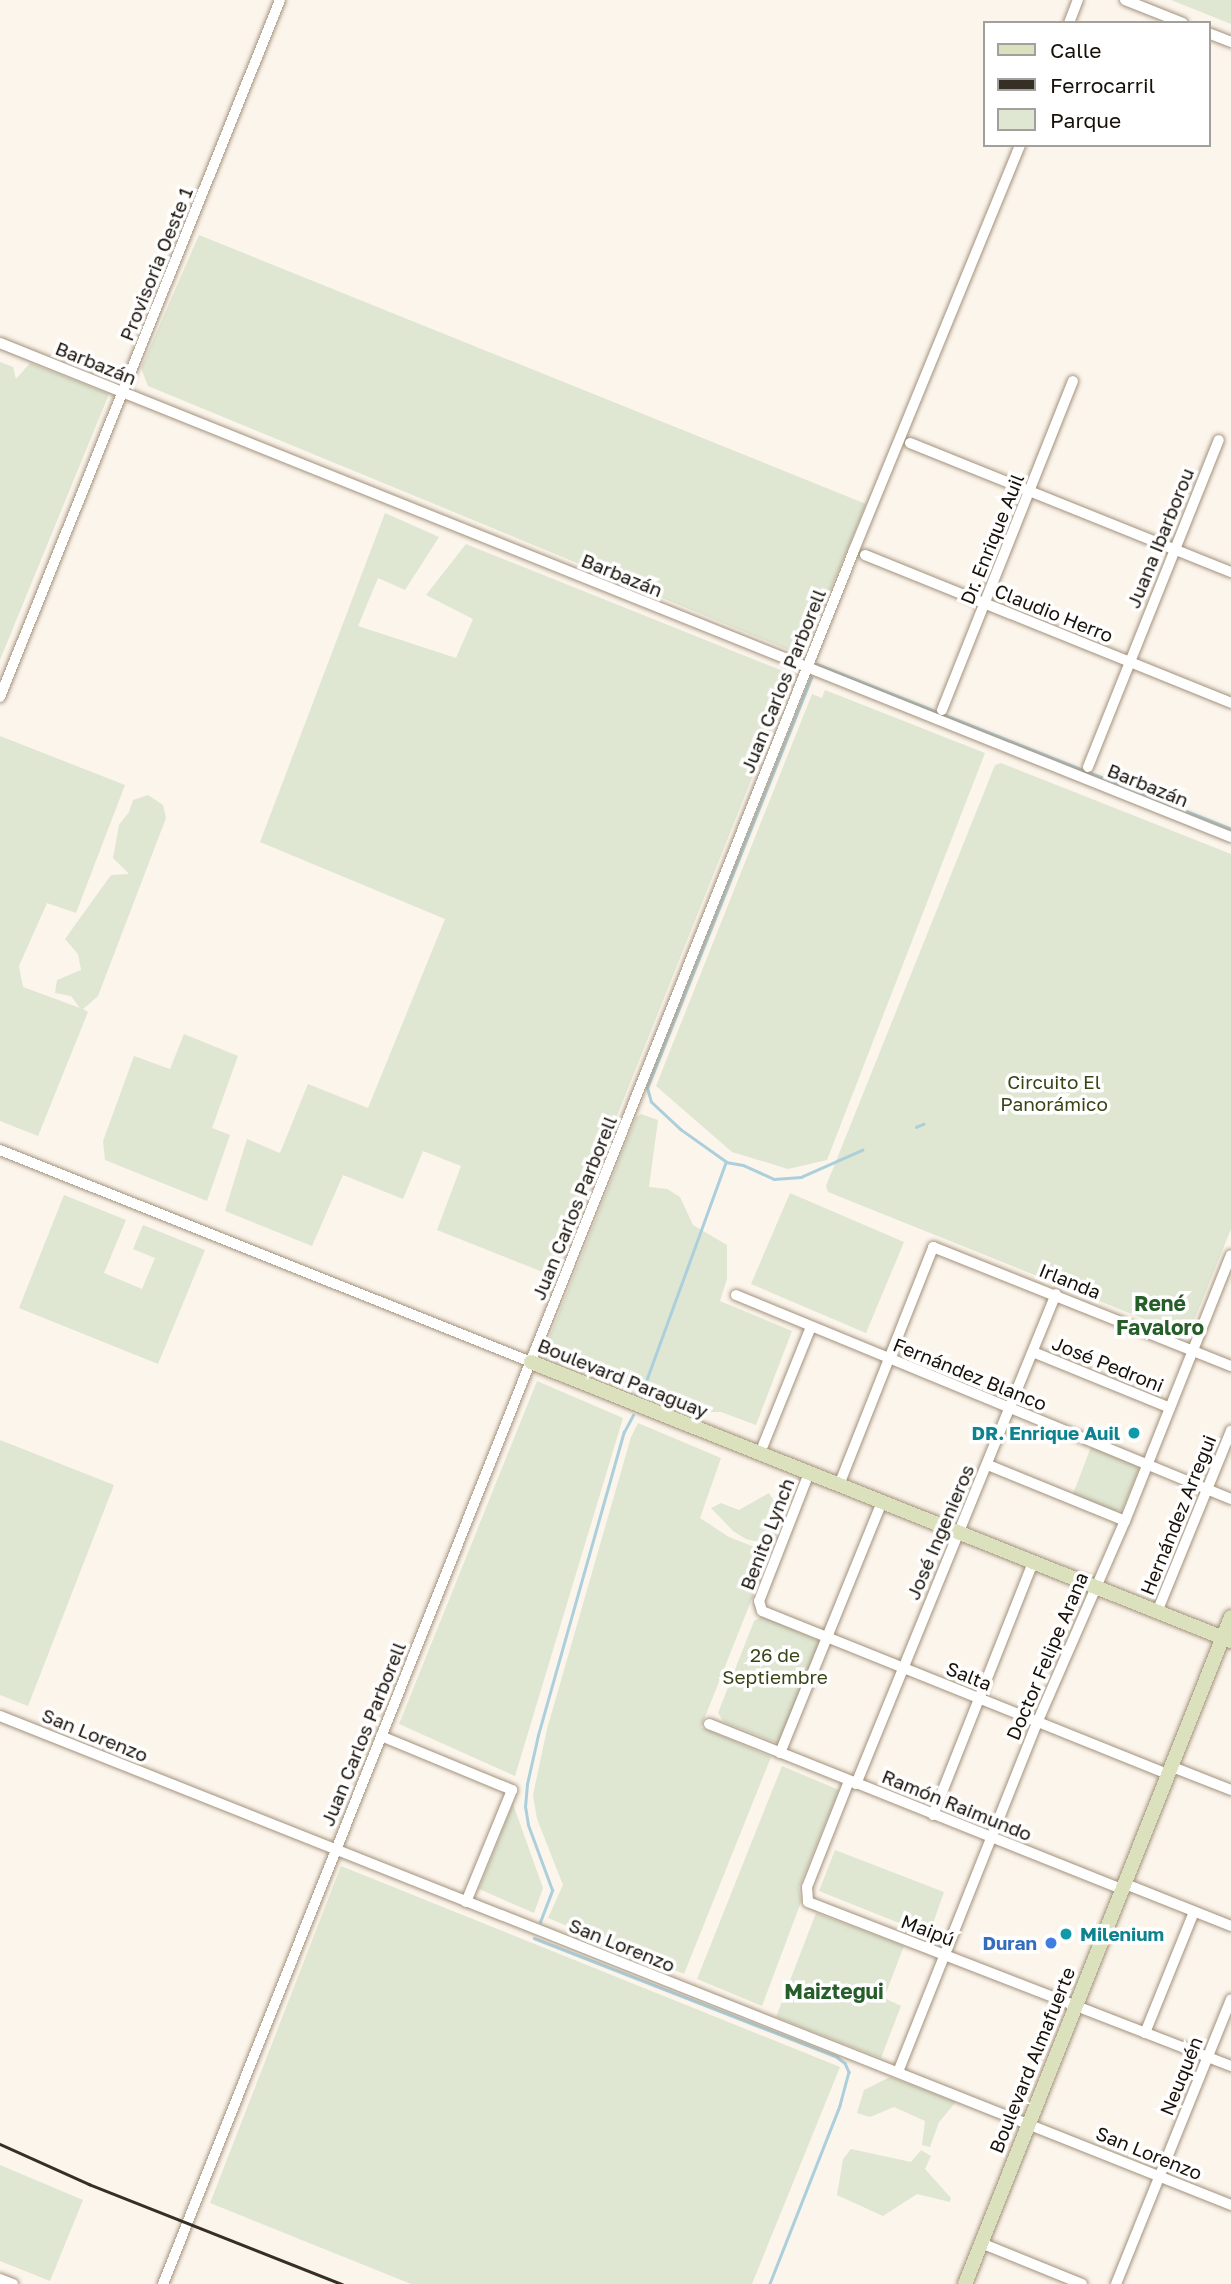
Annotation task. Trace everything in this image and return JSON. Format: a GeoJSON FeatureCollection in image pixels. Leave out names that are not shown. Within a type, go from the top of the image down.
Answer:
{"type":"FeatureCollection","features":[{"type":"Feature","properties":{"kind":"street","name":"Provisoria Oeste 1"},"geometry":{"type":"LineString","coordinates":[[0,697],[281,0]]}},
{"type":"Feature","properties":{"kind":"street"},"geometry":{"type":"LineString","coordinates":[[1070,21],[1078,0]]}},
{"type":"Feature","properties":{"kind":"street"},"geometry":{"type":"LineString","coordinates":[[1125,0],[1178,21]]}},
{"type":"Feature","properties":{"kind":"street"},"geometry":{"type":"LineString","coordinates":[[1210,34],[1231,42]]}},
{"type":"Feature","properties":{"kind":"street","name":"Juan Carlos Parborell"},"geometry":{"type":"LineString","coordinates":[[163,2284],[807,669],[1019,147]]}},
{"type":"Feature","properties":{"kind":"street","name":"Barbazán"},"geometry":{"type":"LineString","coordinates":[[0,343],[1231,837]]}},
{"type":"Feature","properties":{"kind":"street","name":"Dr. Enrique Auil"},"geometry":{"type":"LineString","coordinates":[[942,710],[1073,382]]}},
{"type":"Feature","properties":{"kind":"street","name":"Juana Ibarborou"},"geometry":{"type":"LineString","coordinates":[[1088,766],[1219,440]]}},
{"type":"Feature","properties":{"kind":"street"},"geometry":{"type":"LineString","coordinates":[[910,443],[1231,572]]}},
{"type":"Feature","properties":{"kind":"street","name":"Claudio Herro"},"geometry":{"type":"LineString","coordinates":[[865,555],[1231,703]]}},
{"type":"Feature","properties":{"kind":"street","name":"Boulevard Paraguay"},"geometry":{"type":"LineString","coordinates":[[0,1150],[1227,1639]]}},
{"type":"Feature","properties":{"kind":"street","name":"Irlanda"},"geometry":{"type":"LineString","coordinates":[[888,1359],[933,1247],[1231,1366]]}},
{"type":"Feature","properties":{"kind":"street","name":"Doctor Felipe Arana"},"geometry":{"type":"LineString","coordinates":[[898,2072],[1037,1723],[1093,1587],[1125,1521],[1231,1255]]}},
{"type":"Feature","properties":{"kind":"street","name":"José Ingenieros"},"geometry":{"type":"LineString","coordinates":[[808,1902],[807,1887],[903,1668],[1056,1294]]}},
{"type":"Feature","properties":{"kind":"street","name":"Fernández Blanco"},"geometry":{"type":"LineString","coordinates":[[736,1295],[1231,1499]]}},
{"type":"Feature","properties":{"kind":"street","name":"Benito Lynch"},"geometry":{"type":"LineString","coordinates":[[760,1452],[811,1327]]}},
{"type":"Feature","properties":{"kind":"street","name":"José Pedroni"},"geometry":{"type":"LineString","coordinates":[[1033,1352],[1170,1408]]}},
{"type":"Feature","properties":{"kind":"street"},"geometry":{"type":"LineString","coordinates":[[839,1485],[888,1359]]}},
{"type":"Feature","properties":{"kind":"street","name":"Hernández Arregui"},"geometry":{"type":"LineString","coordinates":[[1157,1612],[1231,1431]]}},
{"type":"Feature","properties":{"kind":"street"},"geometry":{"type":"LineString","coordinates":[[988,1465],[1125,1521]]}},
{"type":"Feature","properties":{"kind":"street","name":"Benito Lynch"},"geometry":{"type":"LineString","coordinates":[[759,1607],[809,1473]]}},
{"type":"Feature","properties":{"kind":"street"},"geometry":{"type":"LineString","coordinates":[[780,1753],[882,1502]]}},
{"type":"Feature","properties":{"kind":"street"},"geometry":{"type":"LineString","coordinates":[[933,1815],[1033,1563]]}},
{"type":"Feature","properties":{"kind":"street","name":"Salta"},"geometry":{"type":"LineString","coordinates":[[759,1607],[1037,1723],[1231,1790]]}},
{"type":"Feature","properties":{"kind":"street","name":"Boulevard Almafuerte"},"geometry":{"type":"LineString","coordinates":[[965,2284],[1168,1770],[1227,1639],[1231,1617]]}},
{"type":"Feature","properties":{"kind":"street","name":"San Lorenzo"},"geometry":{"type":"LineString","coordinates":[[0,1716],[1231,2205]]}},
{"type":"Feature","properties":{"kind":"street","name":"Ramón Raimundo"},"geometry":{"type":"LineString","coordinates":[[709,1724],[992,1838],[1231,1926]]}},
{"type":"Feature","properties":{"kind":"street"},"geometry":{"type":"LineString","coordinates":[[381,1736],[512,1790],[466,1902]]}},
{"type":"Feature","properties":{"kind":"street","name":"Maipú"},"geometry":{"type":"LineString","coordinates":[[808,1902],[1231,2066]]}},
{"type":"Feature","properties":{"kind":"street"},"geometry":{"type":"LineString","coordinates":[[1145,2033],[1194,1912]]}},
{"type":"Feature","properties":{"kind":"street","name":"Neuquén"},"geometry":{"type":"LineString","coordinates":[[1116,2284],[1231,1999]]}},
{"type":"Feature","properties":{"kind":"street"},"geometry":{"type":"LineString","coordinates":[[981,2244],[1082,2284]]}},
{"type":"Feature","properties":{"kind":"street"},"geometry":{"type":"LineString","coordinates":[[0,2279],[13,2284]]}},
{"type":"Feature","properties":{"kind":"green space"},"geometry":{"type":"Polygon","coordinates":[[[1171,0],[1231,0],[1231,24],[1171,0]]]}},
{"type":"Feature","properties":{"kind":"green space"},"geometry":{"type":"Polygon","coordinates":[[[199,235],[866,504],[803,656],[148,386],[141,368],[199,235]]]}},
{"type":"Feature","properties":{"kind":"green space"},"geometry":{"type":"Polygon","coordinates":[[[0,362],[13,367],[16,379],[30,363],[109,394],[0,660],[0,362]]]}},
{"type":"Feature","properties":{"kind":"green space"},"geometry":{"type":"Polygon","coordinates":[[[385,513],[439,537],[405,590],[378,578],[358,626],[456,658],[473,619],[426,595],[466,544],[793,675],[553,1276],[437,1230],[461,1166],[423,1151],[403,1199],[343,1175],[312,1246],[225,1211],[247,1139],[280,1153],[308,1084],[368,1108],[445,919],[260,842],[385,513]]]}},
{"type":"Feature","properties":{"kind":"green space"},"geometry":{"type":"Polygon","coordinates":[[[825,690],[985,753],[827,1160],[788,1169],[732,1152],[656,1086],[812,694],[822,698],[825,690]]]}},
{"type":"Feature","properties":{"kind":"green space"},"geometry":{"type":"Polygon","coordinates":[[[0,736],[125,785],[76,913],[47,903],[19,966],[23,987],[80,1008],[71,996],[55,993],[57,980],[81,970],[78,954],[65,939],[111,875],[129,874],[113,858],[119,825],[129,812],[133,800],[148,795],[163,805],[166,818],[98,996],[83,1009],[88,1012],[38,1136],[0,1121],[0,736]]]}},
{"type":"Feature","properties":{"kind":"green space","name":"Circuito El Panorámico"},"geometry":{"type":"Polygon","coordinates":[[[1001,763],[1231,854],[1231,1229],[1189,1333],[1184,1335],[828,1192],[826,1186],[995,765],[1001,763]]]}},
{"type":"Feature","properties":{"kind":"green space"},"geometry":{"type":"Polygon","coordinates":[[[184,1034],[238,1056],[212,1128],[230,1135],[207,1201],[105,1160],[103,1141],[134,1056],[170,1069],[184,1034]]]}},
{"type":"Feature","properties":{"kind":"green space"},"geometry":{"type":"Polygon","coordinates":[[[641,1114],[658,1120],[649,1187],[667,1189],[680,1197],[693,1225],[727,1245],[727,1279],[720,1301],[792,1331],[756,1425],[721,1412],[689,1412],[666,1397],[632,1387],[607,1372],[581,1367],[544,1351],[636,1117],[641,1114]]]}},
{"type":"Feature","properties":{"kind":"green space"},"geometry":{"type":"Polygon","coordinates":[[[790,1193],[904,1242],[866,1333],[751,1284],[790,1193]]]}},
{"type":"Feature","properties":{"kind":"green space"},"geometry":{"type":"Polygon","coordinates":[[[64,1195],[126,1220],[104,1273],[142,1289],[155,1258],[133,1249],[143,1225],[205,1250],[158,1364],[19,1308],[64,1195]]]}},
{"type":"Feature","properties":{"kind":"green space"},"geometry":{"type":"Polygon","coordinates":[[[537,1381],[623,1418],[515,1776],[399,1724],[537,1381]]]}},
{"type":"Feature","properties":{"kind":"green space"},"geometry":{"type":"Polygon","coordinates":[[[638,1423],[721,1458],[700,1518],[729,1537],[770,1553],[701,1727],[771,1757],[684,1974],[548,1918],[563,1885],[537,1819],[533,1795],[547,1729],[631,1437],[638,1423]]]}},
{"type":"Feature","properties":{"kind":"green space"},"geometry":{"type":"Polygon","coordinates":[[[0,1440],[114,1485],[28,1706],[0,1695],[0,1440]]]}},
{"type":"Feature","properties":{"kind":"green space"},"geometry":{"type":"Polygon","coordinates":[[[1091,1447],[1134,1464],[1139,1470],[1122,1510],[1115,1511],[1073,1494],[1091,1447]]]}},
{"type":"Feature","properties":{"kind":"green space"},"geometry":{"type":"Polygon","coordinates":[[[769,1493],[783,1516],[772,1545],[746,1539],[733,1531],[711,1508],[721,1503],[739,1510],[769,1493]]]}},
{"type":"Feature","properties":{"kind":"green space","name":"26 de Septiembre"},"geometry":{"type":"Polygon","coordinates":[[[762,1616],[821,1642],[781,1742],[777,1743],[724,1722],[718,1713],[754,1621],[762,1616]]]}},
{"type":"Feature","properties":{"kind":"green space"},"geometry":{"type":"Polygon","coordinates":[[[782,1766],[839,1790],[799,1887],[801,1902],[762,2006],[697,1979],[782,1766]]]}},
{"type":"Feature","properties":{"kind":"green space"},"geometry":{"type":"Polygon","coordinates":[[[513,1804],[543,1888],[534,1913],[479,1889],[513,1804]]]}},
{"type":"Feature","properties":{"kind":"green space"},"geometry":{"type":"Polygon","coordinates":[[[835,1850],[944,1892],[929,1935],[819,1891],[835,1850]]]}},
{"type":"Feature","properties":{"kind":"green space"},"geometry":{"type":"Polygon","coordinates":[[[341,1866],[840,2067],[752,2284],[411,2284],[210,2203],[341,1866]]]}},
{"type":"Feature","properties":{"kind":"green space"},"geometry":{"type":"Polygon","coordinates":[[[816,1913],[904,1946],[884,1998],[901,2006],[881,2058],[776,2017],[816,1913]]]}},
{"type":"Feature","properties":{"kind":"green space"},"geometry":{"type":"Polygon","coordinates":[[[890,2077],[956,2102],[939,2122],[930,2147],[922,2145],[925,2121],[894,2107],[870,2117],[857,2113],[864,2090],[890,2077]]]}},
{"type":"Feature","properties":{"kind":"green space"},"geometry":{"type":"Polygon","coordinates":[[[851,2149],[911,2162],[921,2150],[931,2156],[925,2169],[951,2198],[950,2202],[917,2194],[883,2216],[837,2195],[843,2159],[851,2149]]]}},
{"type":"Feature","properties":{"kind":"green space"},"geometry":{"type":"Polygon","coordinates":[[[0,2165],[83,2200],[50,2281],[0,2261],[0,2165]]]}},
{"type":"Feature","properties":{"kind":"waterway"},"geometry":{"type":"LineString","coordinates":[[817,664],[1231,829]]}},
{"type":"Feature","properties":{"kind":"waterway"},"geometry":{"type":"LineString","coordinates":[[726,1162],[681,1130],[651,1102],[647,1088],[811,678]]}},
{"type":"Feature","properties":{"kind":"waterway"},"geometry":{"type":"LineString","coordinates":[[916,1127],[923,1124]]}},
{"type":"Feature","properties":{"kind":"waterway"},"geometry":{"type":"LineString","coordinates":[[641,1395],[726,1162],[743,1165],[774,1179],[801,1177],[862,1150]]}},
{"type":"Feature","properties":{"kind":"waterway"},"geometry":{"type":"LineString","coordinates":[[540,1922],[552,1890],[528,1825],[525,1807],[527,1784],[538,1735],[624,1432],[633,1415]]}},
{"type":"Feature","properties":{"kind":"waterway"},"geometry":{"type":"LineString","coordinates":[[534,1938],[837,2057],[845,2063],[849,2072],[840,2106],[770,2284]]}},
{"type":"Feature","properties":{"kind":"railway"},"geometry":{"type":"LineString","coordinates":[[0,2144],[89,2184],[342,2284]]}},
{"type":"Feature","properties":{"kind":"place","name":"DR. Enrique Auil"},"geometry":{"type":"Point","coordinates":[1134,1433]}},
{"type":"Feature","properties":{"kind":"place","name":"Milenium"},"geometry":{"type":"Point","coordinates":[1066,1934]}},
{"type":"Feature","properties":{"kind":"place","name":"Duran"},"geometry":{"type":"Point","coordinates":[1051,1943]}},
{"type":"Feature","properties":{"kind":"district","name":"René Favaloro"},"geometry":{"type":"Point","coordinates":[1160,1315]}},
{"type":"Feature","properties":{"kind":"district","name":"Maiztegui"},"geometry":{"type":"Point","coordinates":[834,1991]}}]}
